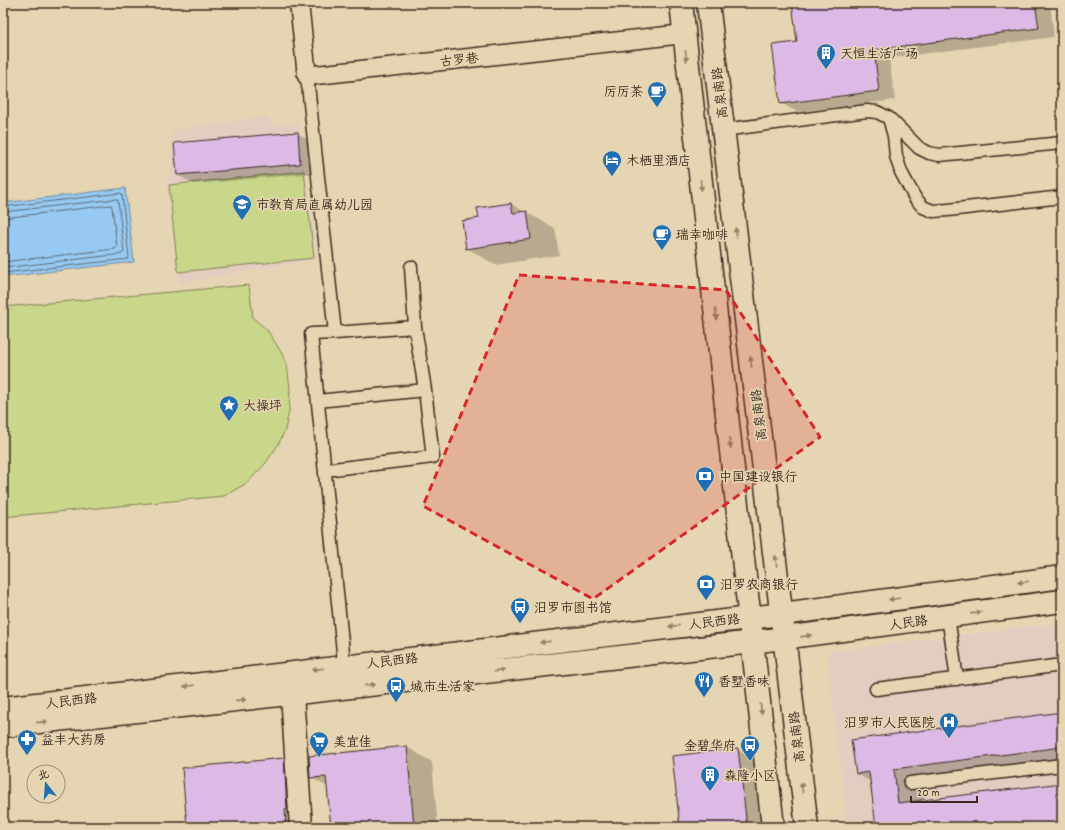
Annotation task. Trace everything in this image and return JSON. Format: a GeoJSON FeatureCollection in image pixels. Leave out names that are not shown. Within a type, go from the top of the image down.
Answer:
{"type":"FeatureCollection","features":[{"type":"Feature","properties":{"kind":"street"},"geometry":{"type":"LineString","coordinates":[[299,3],[307,76]]}},
{"type":"Feature","properties":{"kind":"street"},"geometry":{"type":"LineString","coordinates":[[680,3],[773,827]]}},
{"type":"Feature","properties":{"kind":"street","name":"高泉南路"},"geometry":{"type":"LineString","coordinates":[[708,3],[807,827]]}},
{"type":"Feature","properties":{"kind":"street","name":"古罗巷"},"geometry":{"type":"LineString","coordinates":[[307,76],[684,34]]}},
{"type":"Feature","properties":{"kind":"street","name":"人民路"},"geometry":{"type":"LineString","coordinates":[[782,614],[1062,577]]}},
{"type":"Feature","properties":{"kind":"street","name":"人民路"},"geometry":{"type":"LineString","coordinates":[[753,642],[1062,601]]}},
{"type":"Feature","properties":{"kind":"street","name":"人民西路"},"geometry":{"type":"LineString","coordinates":[[3,708],[750,616],[782,614]]}},
{"type":"Feature","properties":{"kind":"street","name":"人民西路"},"geometry":{"type":"LineString","coordinates":[[3,726],[753,642]]}},
{"type":"Feature","properties":{"kind":"street"},"geometry":{"type":"LineString","coordinates":[[292,694],[301,827]]}},
{"type":"Feature","properties":{"kind":"lane"},"geometry":{"type":"LineString","coordinates":[[307,76],[334,332]]}},
{"type":"Feature","properties":{"kind":"lane"},"geometry":{"type":"LineString","coordinates":[[723,130],[867,111],[877,112],[889,118],[919,148],[929,153],[939,155],[1062,143]]}},
{"type":"Feature","properties":{"kind":"lane"},"geometry":{"type":"LineString","coordinates":[[889,118],[894,136],[896,156],[901,172],[915,198],[923,207],[933,211],[948,210],[1062,197]]}},
{"type":"Feature","properties":{"kind":"lane"},"geometry":{"type":"LineString","coordinates":[[325,470],[433,457],[425,390],[415,327],[411,267]]}},
{"type":"Feature","properties":{"kind":"lane"},"geometry":{"type":"LineString","coordinates":[[347,687],[311,334],[415,327]]}},
{"type":"Feature","properties":{"kind":"lane"},"geometry":{"type":"LineString","coordinates":[[318,401],[425,390]]}},
{"type":"Feature","properties":{"kind":"lane"},"geometry":{"type":"LineString","coordinates":[[948,616],[957,679]]}},
{"type":"Feature","properties":{"kind":"lane"},"geometry":{"type":"LineString","coordinates":[[876,689],[1062,665]]}},
{"type":"Feature","properties":{"kind":"lane"},"geometry":{"type":"LineString","coordinates":[[910,783],[1062,765]]}},
{"type":"Feature","properties":{"kind":"highlighted area"},"geometry":{"type":"Polygon","coordinates":[[[519,275],[726,290],[820,437],[593,599],[423,506],[519,275]]]}},
{"type":"Feature","properties":{"kind":"shaded area","name":"市教育局直属幼儿园"},"geometry":{"type":"Polygon","coordinates":[[[267,116],[275,126],[300,123],[317,259],[180,283],[166,184],[171,170],[173,130],[267,116]]]}},
{"type":"Feature","properties":{"kind":"shaded area","name":"汨罗市人民医院"},"geometry":{"type":"Polygon","coordinates":[[[1062,622],[1062,827],[847,827],[827,652],[1062,622]]]}},
{"type":"Feature","properties":{"kind":"green space"},"geometry":{"type":"Polygon","coordinates":[[[304,171],[314,258],[178,272],[169,185],[304,171]]]}},
{"type":"Feature","properties":{"kind":"green space"},"geometry":{"type":"Polygon","coordinates":[[[249,285],[253,318],[267,330],[287,364],[290,389],[289,411],[285,430],[278,445],[265,464],[247,483],[224,496],[3,517],[3,307],[249,285]]]}},
{"type":"Feature","properties":{"kind":"water"},"geometry":{"type":"Polygon","coordinates":[[[125,188],[134,262],[3,277],[3,203],[125,188]]]}},
{"type":"Feature","properties":{"kind":"building","name":"天恒生活广场"},"geometry":{"type":"Polygon","coordinates":[[[792,3],[1035,3],[1039,28],[874,50],[879,91],[780,104],[772,45],[797,42],[792,3]]]}},
{"type":"Feature","properties":{"kind":"building"},"geometry":{"type":"Polygon","coordinates":[[[298,132],[300,164],[177,175],[174,143],[298,132]]]}},
{"type":"Feature","properties":{"kind":"building"},"geometry":{"type":"Polygon","coordinates":[[[511,203],[513,213],[527,211],[531,239],[466,249],[462,221],[479,218],[477,208],[511,203]]]}},
{"type":"Feature","properties":{"kind":"building"},"geometry":{"type":"Polygon","coordinates":[[[1062,712],[1062,747],[894,769],[898,803],[1062,783],[1062,827],[876,827],[869,772],[856,774],[851,740],[1062,712]]]}},
{"type":"Feature","properties":{"kind":"building"},"geometry":{"type":"Polygon","coordinates":[[[407,746],[414,827],[331,827],[326,777],[310,778],[309,756],[407,746]]]}},
{"type":"Feature","properties":{"kind":"building","name":"森隆小区"},"geometry":{"type":"Polygon","coordinates":[[[738,748],[747,827],[680,827],[672,756],[738,748]]]}},
{"type":"Feature","properties":{"kind":"building"},"geometry":{"type":"Polygon","coordinates":[[[284,758],[287,809],[285,810],[286,827],[187,827],[182,768],[284,758]]]}},
{"type":"Feature","properties":{"kind":"place","name":"天恒生活广场"},"geometry":{"type":"Point","coordinates":[826,70]}},
{"type":"Feature","properties":{"kind":"place","name":"厉厉茶"},"geometry":{"type":"Point","coordinates":[657,108]}},
{"type":"Feature","properties":{"kind":"place","name":"木栖里酒店"},"geometry":{"type":"Point","coordinates":[612,177]}},
{"type":"Feature","properties":{"kind":"place","name":"市教育局直属幼儿园"},"geometry":{"type":"Point","coordinates":[242,221]}},
{"type":"Feature","properties":{"kind":"place","name":"瑞幸咖啡"},"geometry":{"type":"Point","coordinates":[662,251]}},
{"type":"Feature","properties":{"kind":"place","name":"大操坪"},"geometry":{"type":"Point","coordinates":[229,422]}},
{"type":"Feature","properties":{"kind":"place","name":"中国建设银行"},"geometry":{"type":"Point","coordinates":[705,493]}},
{"type":"Feature","properties":{"kind":"place","name":"汨罗农商银行"},"geometry":{"type":"Point","coordinates":[706,601]}},
{"type":"Feature","properties":{"kind":"place","name":"汨罗市图书馆"},"geometry":{"type":"Point","coordinates":[520,624]}},
{"type":"Feature","properties":{"kind":"place","name":"香墅香味"},"geometry":{"type":"Point","coordinates":[704,698]}},
{"type":"Feature","properties":{"kind":"place","name":"城市生活家"},"geometry":{"type":"Point","coordinates":[396,703]}},
{"type":"Feature","properties":{"kind":"place","name":"汨罗市人民医院"},"geometry":{"type":"Point","coordinates":[949,739]}},
{"type":"Feature","properties":{"kind":"place","name":"益丰大药房"},"geometry":{"type":"Point","coordinates":[27,756]}},
{"type":"Feature","properties":{"kind":"place","name":"美宜佳"},"geometry":{"type":"Point","coordinates":[319,758]}},
{"type":"Feature","properties":{"kind":"place","name":"金碧华府"},"geometry":{"type":"Point","coordinates":[750,762]}},
{"type":"Feature","properties":{"kind":"place","name":"森隆小区"},"geometry":{"type":"Point","coordinates":[710,792]}}]}
